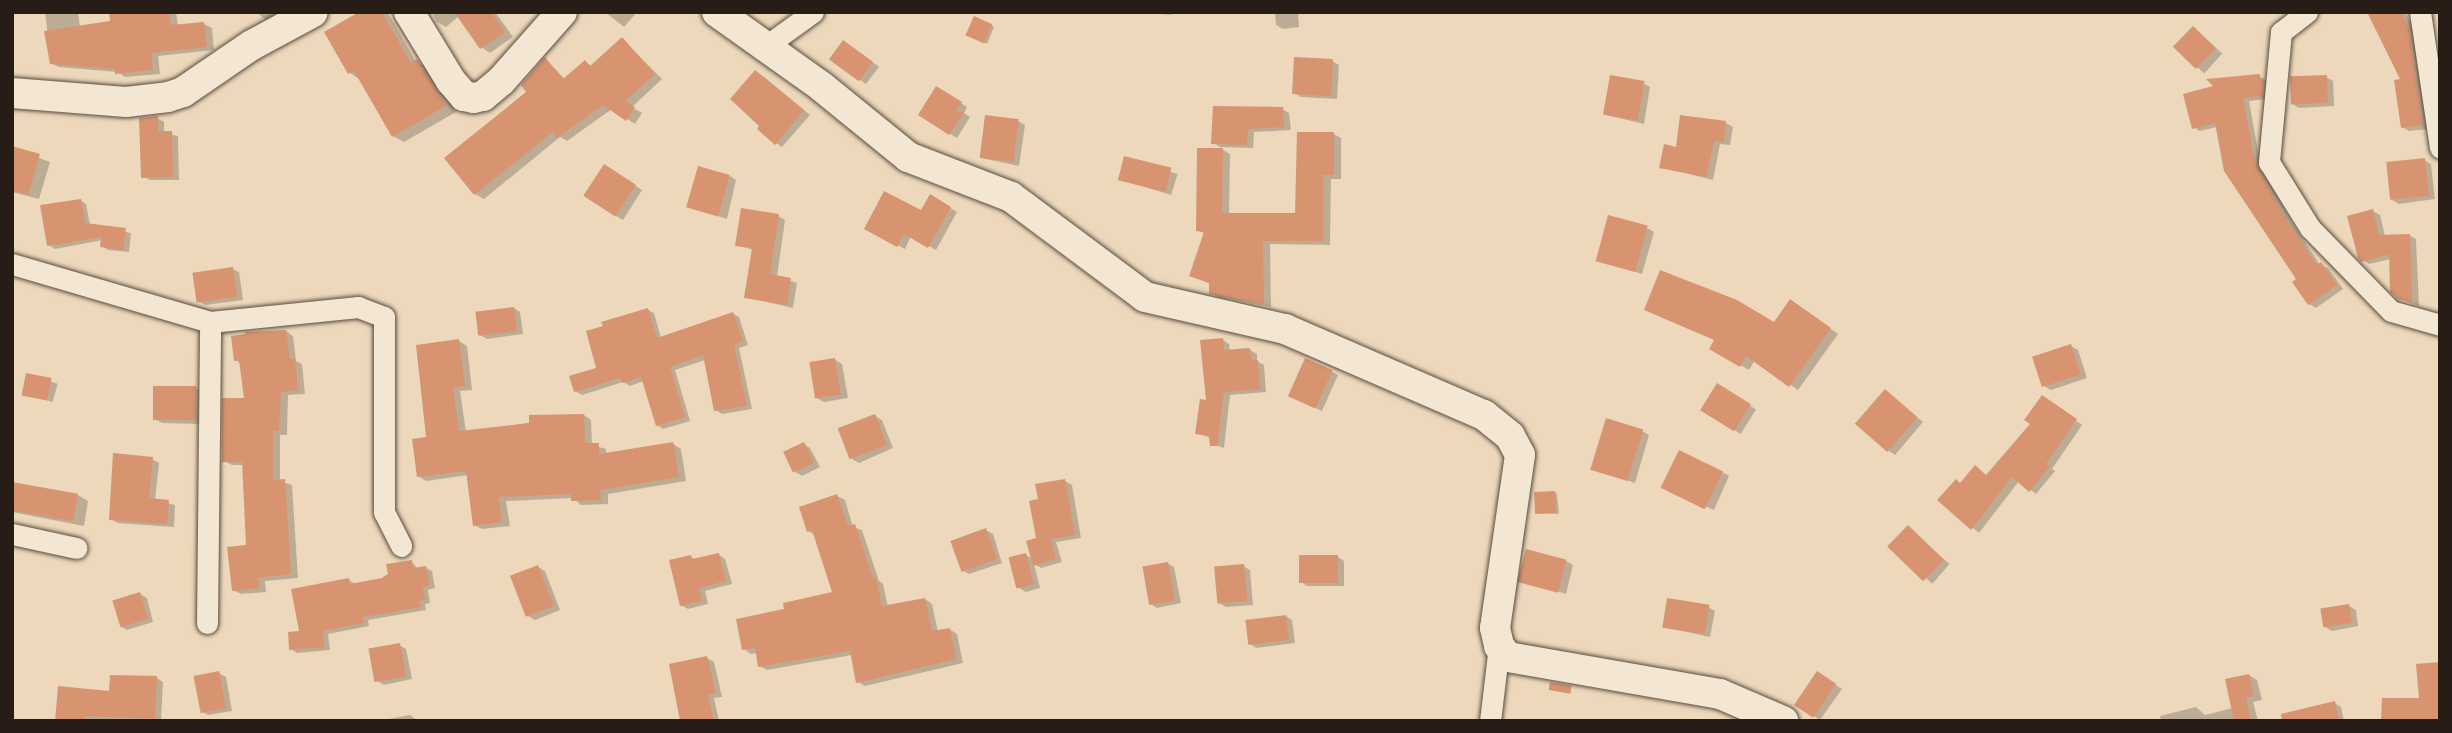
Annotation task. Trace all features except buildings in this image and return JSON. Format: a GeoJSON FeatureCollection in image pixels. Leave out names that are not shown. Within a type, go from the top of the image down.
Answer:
{"type":"FeatureCollection","features":[{"type":"Feature","properties":{"kind":"street"},"geometry":{"type":"LineString","coordinates":[[12,93],[126,102],[168,97],[183,92],[252,45],[313,12]]}},
{"type":"Feature","properties":{"kind":"street"},"geometry":{"type":"LineString","coordinates":[[409,12],[451,81],[464,96],[474,99],[484,96],[501,81],[562,12]]}},
{"type":"Feature","properties":{"kind":"street"},"geometry":{"type":"LineString","coordinates":[[717,12],[766,46],[908,156],[1011,197],[1146,297],[1285,329],[1484,415],[1510,436],[1520,456],[1495,628],[1499,646],[1490,721]]}},
{"type":"Feature","properties":{"kind":"street"},"geometry":{"type":"LineString","coordinates":[[766,46],[813,12]]}},
{"type":"Feature","properties":{"kind":"street"},"geometry":{"type":"LineString","coordinates":[[2307,12],[2281,32],[2269,162],[2310,228],[2391,311],[2440,325]]}},
{"type":"Feature","properties":{"kind":"street"},"geometry":{"type":"LineString","coordinates":[[2420,12],[2440,148]]}},
{"type":"Feature","properties":{"kind":"street"},"geometry":{"type":"LineString","coordinates":[[12,264],[210,322],[358,307],[384,317],[384,512],[401,545]]}},
{"type":"Feature","properties":{"kind":"street"},"geometry":{"type":"LineString","coordinates":[[207,623],[210,322]]}},
{"type":"Feature","properties":{"kind":"street"},"geometry":{"type":"LineString","coordinates":[[12,534],[77,548]]}},
{"type":"Feature","properties":{"kind":"street"},"geometry":{"type":"LineString","coordinates":[[1499,646],[1507,657],[1720,694],[1783,721]]}}]}
